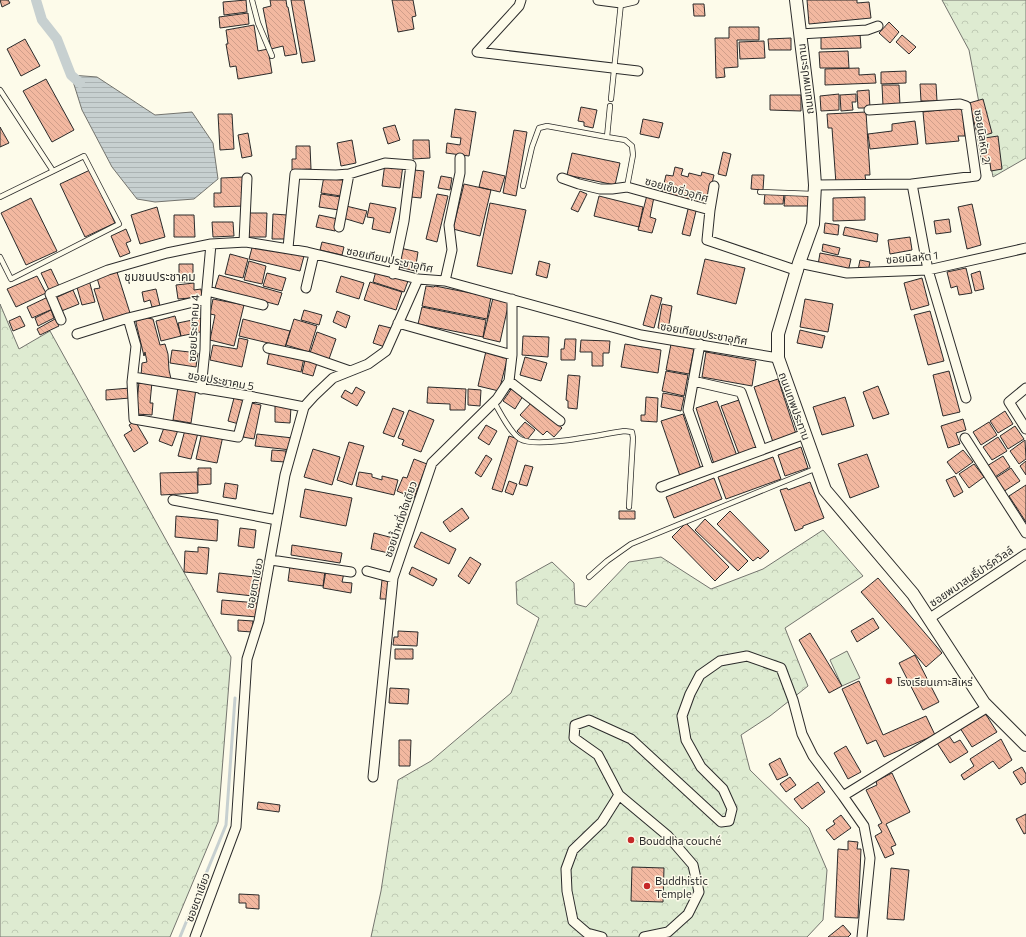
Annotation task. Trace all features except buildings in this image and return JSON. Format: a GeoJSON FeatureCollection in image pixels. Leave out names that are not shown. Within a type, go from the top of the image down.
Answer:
{"type":"FeatureCollection","features":[{"type":"Feature","properties":{"kind":"street"},"geometry":{"type":"LineString","coordinates":[[521,0],[519,6],[477,52],[615,67],[638,71]]}},
{"type":"Feature","properties":{"kind":"street"},"geometry":{"type":"LineString","coordinates":[[598,0],[620,3],[634,0]]}},
{"type":"Feature","properties":{"kind":"street","name":"ถนนเทพประทาน"},"geometry":{"type":"LineString","coordinates":[[796,0],[810,114],[815,190],[813,224],[798,267],[778,334],[778,358],[825,490],[913,594],[984,703],[1026,745]]}},
{"type":"Feature","properties":{"kind":"street"},"geometry":{"type":"LineString","coordinates":[[800,34],[867,30],[878,26]]}},
{"type":"Feature","properties":{"kind":"street","name":"ซอยนิลหัต 2"},"geometry":{"type":"LineString","coordinates":[[815,190],[912,184],[976,176],[966,106],[960,104],[870,110]]}},
{"type":"Feature","properties":{"kind":"street"},"geometry":{"type":"LineString","coordinates":[[445,281],[452,250],[449,225],[460,173],[460,158]]}},
{"type":"Feature","properties":{"kind":"street"},"geometry":{"type":"LineString","coordinates":[[288,248],[295,174],[349,174],[385,163],[411,165],[404,221],[393,274]]}},
{"type":"Feature","properties":{"kind":"street"},"geometry":{"type":"LineString","coordinates":[[339,227],[349,174]]}},
{"type":"Feature","properties":{"kind":"street"},"geometry":{"type":"LineString","coordinates":[[244,242],[247,178]]}},
{"type":"Feature","properties":{"kind":"street","name":"ซอยเซ็งซิ่วอุทิศ"},"geometry":{"type":"LineString","coordinates":[[562,178],[600,189],[627,187],[710,210],[707,240],[798,267]]}},
{"type":"Feature","properties":{"kind":"street"},"geometry":{"type":"LineString","coordinates":[[912,184],[928,270],[966,398]]}},
{"type":"Feature","properties":{"kind":"street"},"geometry":{"type":"LineString","coordinates":[[710,210],[714,186]]}},
{"type":"Feature","properties":{"kind":"street","name":"ซอยเทียมประชาอุทิศ"},"geometry":{"type":"LineString","coordinates":[[61,320],[50,294],[108,270],[167,253],[211,244],[244,242],[288,248],[418,279],[445,281],[641,335],[778,358]]}},
{"type":"Feature","properties":{"kind":"street","name":"ซอยประชาคม 4"},"geometry":{"type":"LineString","coordinates":[[201,388],[205,350],[206,295],[211,244]]}},
{"type":"Feature","properties":{"kind":"street","name":"ซอยนิลหัต 1"},"geometry":{"type":"LineString","coordinates":[[798,267],[847,273],[928,270],[1026,248]]}},
{"type":"Feature","properties":{"kind":"street"},"geometry":{"type":"LineString","coordinates":[[306,288],[314,254]]}},
{"type":"Feature","properties":{"kind":"street","name":"ซอยตาเขียว"},"geometry":{"type":"LineString","coordinates":[[196,937],[236,827],[247,659],[259,621],[285,475],[304,407],[333,378],[368,364],[386,351],[418,279]]}},
{"type":"Feature","properties":{"kind":"street"},"geometry":{"type":"LineString","coordinates":[[77,334],[206,295],[263,305]]}},
{"type":"Feature","properties":{"kind":"street","name":"ซอยน้ำหนึ่งใจเดียว"},"geometry":{"type":"LineString","coordinates":[[373,777],[393,578],[432,463],[494,402],[509,381],[512,355],[512,299]]}},
{"type":"Feature","properties":{"kind":"street"},"geometry":{"type":"LineString","coordinates":[[128,318],[136,346],[132,395],[134,419],[238,437],[249,396]]}},
{"type":"Feature","properties":{"kind":"street"},"geometry":{"type":"LineString","coordinates":[[398,323],[512,355]]}},
{"type":"Feature","properties":{"kind":"street"},"geometry":{"type":"LineString","coordinates":[[700,344],[688,410],[709,469]]}},
{"type":"Feature","properties":{"kind":"street"},"geometry":{"type":"LineString","coordinates":[[268,348],[310,357],[350,371]]}},
{"type":"Feature","properties":{"kind":"street","name":"ซอยประชาคม 5"},"geometry":{"type":"LineString","coordinates":[[133,377],[249,396],[304,407]]}},
{"type":"Feature","properties":{"kind":"street"},"geometry":{"type":"LineString","coordinates":[[509,381],[560,421]]}},
{"type":"Feature","properties":{"kind":"street"},"geometry":{"type":"LineString","coordinates":[[693,381],[740,392],[762,450]]}},
{"type":"Feature","properties":{"kind":"street"},"geometry":{"type":"LineString","coordinates":[[1026,388],[1009,402],[1026,429]]}},
{"type":"Feature","properties":{"kind":"street"},"geometry":{"type":"LineString","coordinates":[[661,487],[805,434]]}},
{"type":"Feature","properties":{"kind":"street"},"geometry":{"type":"LineString","coordinates":[[965,438],[1026,533]]}},
{"type":"Feature","properties":{"kind":"street"},"geometry":{"type":"LineString","coordinates":[[173,500],[277,520]]}},
{"type":"Feature","properties":{"kind":"street","name":"ซอยพนาสนธิ์ปาร์ควิลล์"},"geometry":{"type":"LineString","coordinates":[[930,618],[1026,554]]}},
{"type":"Feature","properties":{"kind":"street"},"geometry":{"type":"LineString","coordinates":[[271,560],[351,572]]}},
{"type":"Feature","properties":{"kind":"street"},"geometry":{"type":"LineString","coordinates":[[367,571],[393,578]]}},
{"type":"Feature","properties":{"kind":"street"},"geometry":{"type":"LineString","coordinates":[[644,937],[668,932],[688,914],[699,892],[693,865],[668,836],[619,795],[598,755],[574,738],[575,725],[589,720],[631,739],[722,822],[729,821],[732,809],[723,789],[702,767],[686,740],[682,716],[690,694],[700,675],[720,661],[747,656],[781,668],[793,700],[802,734],[813,756],[864,826],[870,858],[862,937]]}},
{"type":"Feature","properties":{"kind":"street"},"geometry":{"type":"LineString","coordinates":[[843,796],[988,706]]}},
{"type":"Feature","properties":{"kind":"street"},"geometry":{"type":"LineString","coordinates":[[602,937],[587,933],[573,921],[566,891],[566,869],[573,850],[602,822],[619,795]]}},
{"type":"Feature","properties":{"kind":"lane"},"geometry":{"type":"LineString","coordinates":[[252,0],[258,23],[272,56]]}},
{"type":"Feature","properties":{"kind":"lane"},"geometry":{"type":"LineString","coordinates":[[611,99],[620,3]]}},
{"type":"Feature","properties":{"kind":"lane"},"geometry":{"type":"LineString","coordinates":[[0,90],[53,170]]}},
{"type":"Feature","properties":{"kind":"lane"},"geometry":{"type":"LineString","coordinates":[[606,137],[610,106]]}},
{"type":"Feature","properties":{"kind":"lane"},"geometry":{"type":"LineString","coordinates":[[523,186],[532,147],[539,128],[542,126],[547,126],[625,140],[632,146],[633,155],[627,187]]}},
{"type":"Feature","properties":{"kind":"lane"},"geometry":{"type":"LineString","coordinates":[[0,196],[84,156],[119,224],[11,279],[0,257]]}},
{"type":"Feature","properties":{"kind":"lane"},"geometry":{"type":"LineString","coordinates":[[760,192],[815,190]]}},
{"type":"Feature","properties":{"kind":"lane"},"geometry":{"type":"LineString","coordinates":[[494,402],[512,431],[519,439],[526,442],[544,443],[624,431],[632,432],[633,438],[629,507]]}},
{"type":"Feature","properties":{"kind":"lane"},"geometry":{"type":"LineString","coordinates":[[589,577],[607,560],[631,544],[817,468]]}},
{"type":"Feature","properties":{"kind":"green space"},"geometry":{"type":"Polygon","coordinates":[[[942,0],[1026,0],[1026,158],[993,177],[969,50],[942,0]]]}},
{"type":"Feature","properties":{"kind":"green space"},"geometry":{"type":"Polygon","coordinates":[[[0,304],[19,349],[50,331],[231,657],[218,822],[170,937],[0,937],[0,304]]]}},
{"type":"Feature","properties":{"kind":"green space"},"geometry":{"type":"Polygon","coordinates":[[[823,530],[863,576],[785,628],[808,686],[770,716],[741,735],[750,770],[809,828],[827,870],[823,920],[807,937],[371,937],[381,891],[398,780],[431,761],[511,693],[539,618],[517,604],[516,582],[552,562],[574,583],[575,604],[586,607],[629,562],[661,557],[711,589],[763,569],[823,530]]]}},
{"type":"Feature","properties":{"kind":"green space"},"geometry":{"type":"Polygon","coordinates":[[[847,651],[860,678],[842,686],[830,660],[847,651]]]}},
{"type":"Feature","properties":{"kind":"shaded area"},"geometry":{"type":"Polygon","coordinates":[[[71,75],[97,77],[155,115],[192,112],[213,143],[218,179],[194,199],[155,202],[137,199],[112,167],[82,110],[71,75]]]}},
{"type":"Feature","properties":{"kind":"waterway"},"geometry":{"type":"LineString","coordinates":[[36,0],[42,20],[57,39],[71,75],[80,83]]}},
{"type":"Feature","properties":{"kind":"waterway"},"geometry":{"type":"LineString","coordinates":[[180,937],[226,825],[235,698]]}},
{"type":"Feature","properties":{"kind":"place","name":"โรงเรียนเกาะสิเหร่"},"geometry":{"type":"Point","coordinates":[889,681]}},
{"type":"Feature","properties":{"kind":"place","name":"Bouddha couché"},"geometry":{"type":"Point","coordinates":[631,840]}},
{"type":"Feature","properties":{"kind":"place","name":"Buddhistic Temple"},"geometry":{"type":"Point","coordinates":[647,886]}},
{"type":"Feature","properties":{"kind":"district","name":"ชุมชนประชาคม"},"geometry":{"type":"Point","coordinates":[160,276]}}]}
